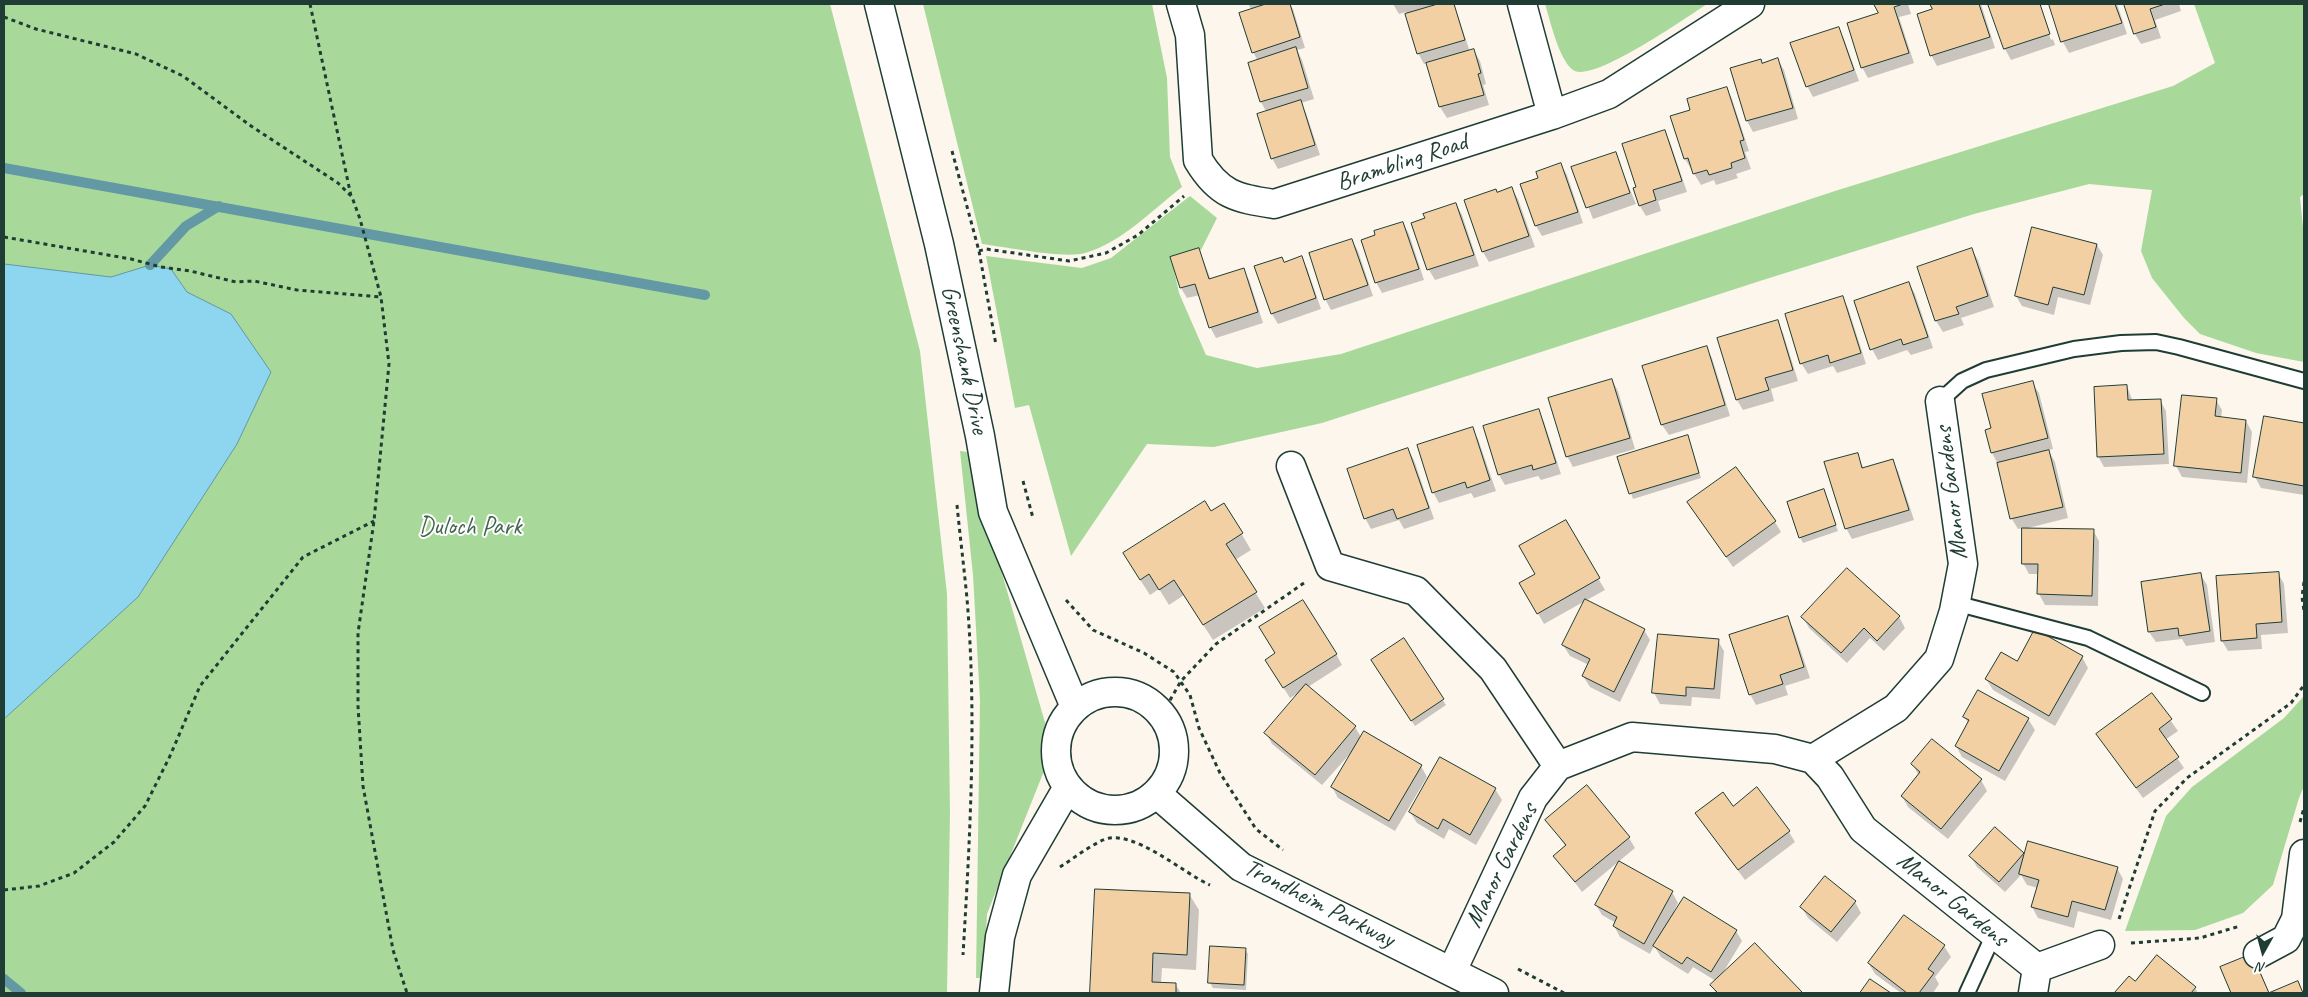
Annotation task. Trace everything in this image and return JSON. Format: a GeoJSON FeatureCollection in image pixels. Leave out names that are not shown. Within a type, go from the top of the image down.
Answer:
{"type":"FeatureCollection","features":[{"type":"Feature","properties":{"kind":"street","name":"Greenshank Drive"},"geometry":{"type":"LineString","coordinates":[[879,4],[939,244],[980,436],[993,512],[1075,706]]}},
{"type":"Feature","properties":{"kind":"street","name":"Brambling Road"},"geometry":{"type":"LineString","coordinates":[[1181,4],[1190,36],[1198,160],[1208,177],[1237,198],[1274,204],[1552,115],[1609,94],[1750,4]]}},
{"type":"Feature","properties":{"kind":"street"},"geometry":{"type":"LineString","coordinates":[[1522,4],[1552,115]]}},
{"type":"Feature","properties":{"kind":"street","name":"Manor Gardens"},"geometry":{"type":"LineString","coordinates":[[1940,401],[1963,564],[1939,660],[1896,708],[1813,759],[1830,777],[1863,829],[1994,934],[2035,981],[2100,945]]}},
{"type":"Feature","properties":{"kind":"street"},"geometry":{"type":"LineString","coordinates":[[1291,466],[1330,566],[1416,590],[1493,670],[1558,766],[1632,737],[1775,750],[1813,759]]}},
{"type":"Feature","properties":{"kind":"street"},"geometry":{"type":"LineString","coordinates":[[1110,691],[1130,693],[1148,701],[1162,714],[1171,729],[1175,746],[1171,772],[1157,794],[1140,805],[1121,810],[1101,809],[1082,800],[1068,787],[1059,772],[1056,754],[1057,737],[1064,720],[1075,706],[1091,696],[1110,691]]}},
{"type":"Feature","properties":{"kind":"street","name":"Manor Gardens"},"geometry":{"type":"LineString","coordinates":[[1452,971],[1533,798],[1558,766]]}},
{"type":"Feature","properties":{"kind":"street"},"geometry":{"type":"LineString","coordinates":[[994,993],[1000,937],[1017,876],[1068,787]]}},
{"type":"Feature","properties":{"kind":"street","name":"Trondheim Parkway"},"geometry":{"type":"LineString","coordinates":[[1157,794],[1241,866],[1494,993]]}},
{"type":"Feature","properties":{"kind":"street"},"geometry":{"type":"LineString","coordinates":[[2258,954],[2286,939],[2296,920],[2304,854]]}},
{"type":"Feature","properties":{"kind":"lane"},"geometry":{"type":"LineString","coordinates":[[1940,401],[1962,381],[1986,370],[2074,348],[2121,343],[2156,342],[2304,381]]}},
{"type":"Feature","properties":{"kind":"lane"},"geometry":{"type":"LineString","coordinates":[[1955,602],[2088,638],[2202,694]]}},
{"type":"Feature","properties":{"kind":"lane"},"geometry":{"type":"LineString","coordinates":[[1967,993],[1994,934]]}},
{"type":"Feature","properties":{"kind":"path"},"geometry":{"type":"LineString","coordinates":[[310,4],[352,197],[360,219],[381,297],[389,364],[374,521],[358,633],[358,706],[363,786],[393,950],[406,993]]}},
{"type":"Feature","properties":{"kind":"path"},"geometry":{"type":"LineString","coordinates":[[4,17],[36,29],[136,54],[183,76],[251,126],[338,183],[352,197]]}},
{"type":"Feature","properties":{"kind":"path"},"geometry":{"type":"LineString","coordinates":[[979,251],[986,249],[1069,261],[1106,253],[1138,235],[1189,191],[1203,168]]}},
{"type":"Feature","properties":{"kind":"path"},"geometry":{"type":"LineString","coordinates":[[4,237],[131,259],[236,282],[254,281],[297,290],[381,297]]}},
{"type":"Feature","properties":{"kind":"path"},"geometry":{"type":"LineString","coordinates":[[956,497],[967,600],[972,733],[970,830],[963,963]]}},
{"type":"Feature","properties":{"kind":"path"},"geometry":{"type":"LineString","coordinates":[[4,890],[39,886],[74,873],[114,842],[145,806],[170,756],[200,686],[303,557],[374,521]]}},
{"type":"Feature","properties":{"kind":"path"},"geometry":{"type":"LineString","coordinates":[[1162,714],[1181,681],[1216,644],[1330,566]]}},
{"type":"Feature","properties":{"kind":"path"},"geometry":{"type":"LineString","coordinates":[[2304,582],[2302,597],[2304,611]]}},
{"type":"Feature","properties":{"kind":"path"},"geometry":{"type":"LineString","coordinates":[[1063,592],[1067,601],[1093,630],[1144,653],[1174,672],[1190,695],[1199,728],[1220,773],[1256,829],[1291,856]]}},
{"type":"Feature","properties":{"kind":"path"},"geometry":{"type":"LineString","coordinates":[[2100,945],[2116,929],[2155,811],[2187,778],[2291,703],[2304,685]]}},
{"type":"Feature","properties":{"kind":"path"},"geometry":{"type":"LineString","coordinates":[[2300,825],[2304,808]]}},
{"type":"Feature","properties":{"kind":"path"},"geometry":{"type":"LineString","coordinates":[[1058,868],[1104,840],[1119,837],[1151,850],[1210,886],[1229,856],[1256,829]]}},
{"type":"Feature","properties":{"kind":"path"},"geometry":{"type":"LineString","coordinates":[[2100,945],[2200,938],[2246,924]]}},
{"type":"Feature","properties":{"kind":"path"},"geometry":{"type":"LineString","coordinates":[[1515,968],[1564,993]]}},
{"type":"Feature","properties":{"kind":"green space","name":"Duloch Park"},"geometry":{"type":"Polygon","coordinates":[[[4,4],[830,4],[920,351],[947,594],[950,813],[947,993],[4,993],[4,4]]]}},
{"type":"Feature","properties":{"kind":"green space"},"geometry":{"type":"Polygon","coordinates":[[[923,4],[1152,4],[1167,78],[1170,157],[1182,187],[1136,225],[1112,241],[1085,253],[1050,254],[982,244],[923,4]]]}},
{"type":"Feature","properties":{"kind":"green space"},"geometry":{"type":"Polygon","coordinates":[[[1545,4],[1707,4],[1640,47],[1618,59],[1583,72],[1573,70],[1563,58],[1545,4]]]}},
{"type":"Feature","properties":{"kind":"green space"},"geometry":{"type":"Polygon","coordinates":[[[2194,4],[2304,4],[2304,194],[2300,197],[2304,237],[2304,362],[2256,353],[2200,334],[2184,318],[2152,278],[2141,251],[2152,190],[2089,184],[1974,214],[1763,280],[1322,423],[1214,447],[1147,444],[1071,556],[1029,405],[1015,408],[986,256],[1082,268],[1111,258],[1190,196],[1217,218],[1201,250],[1172,260],[1179,293],[1206,355],[1257,368],[1341,354],[1835,191],[2173,86],[2215,63],[2194,4]]]}},
{"type":"Feature","properties":{"kind":"green space"},"geometry":{"type":"Polygon","coordinates":[[[960,451],[967,452],[1046,726],[1046,766],[987,914],[984,978],[976,978],[980,700],[973,575],[960,451]]]}},
{"type":"Feature","properties":{"kind":"green space"},"geometry":{"type":"Polygon","coordinates":[[[2304,696],[2304,786],[2273,885],[2243,913],[2195,930],[2125,931],[2166,816],[2192,787],[2284,718],[2304,696]]]}},
{"type":"Feature","properties":{"kind":"water"},"geometry":{"type":"Polygon","coordinates":[[[4,264],[111,277],[150,265],[171,269],[187,292],[231,314],[271,372],[237,444],[138,597],[4,719],[4,264]]]}},
{"type":"Feature","properties":{"kind":"building"},"geometry":{"type":"Polygon","coordinates":[[[1266,4],[1290,4],[1300,37],[1252,53],[1239,13],[1266,4]]]}},
{"type":"Feature","properties":{"kind":"building"},"geometry":{"type":"Polygon","coordinates":[[[1438,4],[1454,4],[1465,40],[1417,54],[1405,14],[1438,4]]]}},
{"type":"Feature","properties":{"kind":"building"},"geometry":{"type":"Polygon","coordinates":[[[1874,4],[1903,4],[1894,7],[1909,53],[1861,68],[1847,23],[1878,13],[1874,4]]]}},
{"type":"Feature","properties":{"kind":"building"},"geometry":{"type":"Polygon","coordinates":[[[1930,4],[1979,4],[1990,37],[1930,56],[1917,14],[1932,9],[1930,4]]]}},
{"type":"Feature","properties":{"kind":"building"},"geometry":{"type":"Polygon","coordinates":[[[1988,4],[2040,4],[2050,34],[2004,49],[1988,4]]]}},
{"type":"Feature","properties":{"kind":"building"},"geometry":{"type":"Polygon","coordinates":[[[2049,4],[2115,4],[2122,23],[2061,42],[2049,4]]]}},
{"type":"Feature","properties":{"kind":"building"},"geometry":{"type":"Polygon","coordinates":[[[2124,4],[2165,4],[2150,9],[2156,27],[2134,34],[2124,4]]]}},
{"type":"Feature","properties":{"kind":"building"},"geometry":{"type":"Polygon","coordinates":[[[1839,27],[1854,70],[1806,87],[1790,43],[1839,27]]]}},
{"type":"Feature","properties":{"kind":"building"},"geometry":{"type":"Polygon","coordinates":[[[1296,47],[1308,88],[1260,102],[1248,63],[1296,47]]]}},
{"type":"Feature","properties":{"kind":"building"},"geometry":{"type":"Polygon","coordinates":[[[1474,49],[1481,73],[1478,74],[1484,95],[1439,107],[1426,63],[1474,49]]]}},
{"type":"Feature","properties":{"kind":"building"},"geometry":{"type":"Polygon","coordinates":[[[1778,58],[1793,108],[1746,121],[1730,68],[1761,59],[1762,63],[1778,58]]]}},
{"type":"Feature","properties":{"kind":"building"},"geometry":{"type":"Polygon","coordinates":[[[1727,87],[1744,140],[1740,141],[1745,158],[1731,163],[1732,168],[1709,175],[1707,170],[1693,174],[1688,158],[1684,159],[1670,116],[1690,110],[1687,99],[1727,87]]]}},
{"type":"Feature","properties":{"kind":"building"},"geometry":{"type":"Polygon","coordinates":[[[1301,100],[1315,145],[1271,159],[1257,114],[1301,100]]]}},
{"type":"Feature","properties":{"kind":"building"},"geometry":{"type":"Polygon","coordinates":[[[1665,130],[1682,181],[1653,190],[1656,200],[1639,206],[1633,188],[1636,187],[1622,144],[1665,130]]]}},
{"type":"Feature","properties":{"kind":"building"},"geometry":{"type":"Polygon","coordinates":[[[1616,152],[1630,193],[1586,208],[1571,167],[1616,152]]]}},
{"type":"Feature","properties":{"kind":"building"},"geometry":{"type":"Polygon","coordinates":[[[1561,163],[1578,212],[1535,226],[1520,184],[1538,178],[1536,172],[1561,163]]]}},
{"type":"Feature","properties":{"kind":"building"},"geometry":{"type":"Polygon","coordinates":[[[1512,187],[1529,236],[1482,252],[1464,200],[1496,189],[1497,192],[1512,187]]]}},
{"type":"Feature","properties":{"kind":"building"},"geometry":{"type":"Polygon","coordinates":[[[1456,203],[1474,255],[1427,270],[1411,223],[1425,218],[1423,214],[1456,203]]]}},
{"type":"Feature","properties":{"kind":"building"},"geometry":{"type":"Polygon","coordinates":[[[1403,222],[1419,269],[1375,283],[1361,240],[1375,235],[1374,231],[1403,222]]]}},
{"type":"Feature","properties":{"kind":"building"},"geometry":{"type":"Polygon","coordinates":[[[2032,227],[2097,244],[2084,295],[2053,287],[2048,305],[2015,296],[2032,227]]]}},
{"type":"Feature","properties":{"kind":"building"},"geometry":{"type":"Polygon","coordinates":[[[1352,239],[1368,285],[1324,300],[1309,253],[1352,239]]]}},
{"type":"Feature","properties":{"kind":"building"},"geometry":{"type":"Polygon","coordinates":[[[1199,248],[1209,279],[1244,268],[1258,312],[1209,328],[1195,284],[1180,288],[1170,257],[1199,248]]]}},
{"type":"Feature","properties":{"kind":"building"},"geometry":{"type":"Polygon","coordinates":[[[1972,248],[1988,296],[1956,307],[1959,314],[1935,321],[1917,267],[1972,248]]]}},
{"type":"Feature","properties":{"kind":"building"},"geometry":{"type":"Polygon","coordinates":[[[1302,256],[1316,298],[1271,314],[1254,266],[1282,257],[1284,262],[1302,256]]]}},
{"type":"Feature","properties":{"kind":"building"},"geometry":{"type":"Polygon","coordinates":[[[1909,282],[1928,337],[1903,345],[1901,339],[1870,350],[1854,301],[1909,282]]]}},
{"type":"Feature","properties":{"kind":"building"},"geometry":{"type":"Polygon","coordinates":[[[1843,296],[1861,353],[1830,363],[1828,355],[1800,364],[1785,314],[1843,296]]]}},
{"type":"Feature","properties":{"kind":"building"},"geometry":{"type":"Polygon","coordinates":[[[1778,320],[1793,370],[1765,378],[1769,390],[1736,400],[1717,338],[1778,320]]]}},
{"type":"Feature","properties":{"kind":"building"},"geometry":{"type":"Polygon","coordinates":[[[1707,346],[1725,405],[1661,425],[1642,366],[1707,346]]]}},
{"type":"Feature","properties":{"kind":"building"},"geometry":{"type":"Polygon","coordinates":[[[1612,379],[1630,438],[1566,457],[1548,398],[1612,379]]]}},
{"type":"Feature","properties":{"kind":"building"},"geometry":{"type":"Polygon","coordinates":[[[2033,381],[2048,438],[1991,453],[1985,430],[1991,428],[1982,394],[2033,381]]]}},
{"type":"Feature","properties":{"kind":"building"},"geometry":{"type":"Polygon","coordinates":[[[2127,385],[2128,400],[2161,399],[2164,454],[2097,457],[2094,387],[2127,385]]]}},
{"type":"Feature","properties":{"kind":"building"},"geometry":{"type":"Polygon","coordinates":[[[2182,395],[2217,398],[2215,416],[2246,420],[2241,473],[2174,466],[2182,395]]]}},
{"type":"Feature","properties":{"kind":"building"},"geometry":{"type":"Polygon","coordinates":[[[1539,409],[1556,463],[1533,470],[1532,465],[1498,475],[1483,426],[1539,409]]]}},
{"type":"Feature","properties":{"kind":"building"},"geometry":{"type":"Polygon","coordinates":[[[2264,416],[2304,423],[2304,486],[2253,477],[2264,416]]]}},
{"type":"Feature","properties":{"kind":"building"},"geometry":{"type":"Polygon","coordinates":[[[1473,427],[1490,480],[1467,488],[1465,482],[1432,493],[1417,445],[1473,427]]]}},
{"type":"Feature","properties":{"kind":"building"},"geometry":{"type":"Polygon","coordinates":[[[1688,435],[1699,473],[1629,494],[1617,457],[1688,435]]]}},
{"type":"Feature","properties":{"kind":"building"},"geometry":{"type":"Polygon","coordinates":[[[1408,448],[1429,508],[1397,519],[1393,509],[1364,519],[1347,469],[1408,448]]]}},
{"type":"Feature","properties":{"kind":"building"},"geometry":{"type":"Polygon","coordinates":[[[2049,450],[2063,507],[2010,519],[1997,463],[2049,450]]]}},
{"type":"Feature","properties":{"kind":"building"},"geometry":{"type":"Polygon","coordinates":[[[1858,453],[1862,468],[1893,459],[1909,510],[1845,529],[1824,462],[1858,453]]]}},
{"type":"Feature","properties":{"kind":"building"},"geometry":{"type":"Polygon","coordinates":[[[1736,467],[1776,521],[1726,557],[1687,502],[1736,467]]]}},
{"type":"Feature","properties":{"kind":"building"},"geometry":{"type":"Polygon","coordinates":[[[1824,489],[1836,525],[1799,538],[1787,502],[1824,489]]]}},
{"type":"Feature","properties":{"kind":"building"},"geometry":{"type":"Polygon","coordinates":[[[1205,501],[1211,511],[1224,503],[1243,533],[1226,544],[1257,592],[1203,625],[1174,580],[1159,590],[1149,574],[1140,580],[1123,553],[1205,501]]]}},
{"type":"Feature","properties":{"kind":"building"},"geometry":{"type":"Polygon","coordinates":[[[1566,520],[1600,578],[1537,614],[1519,583],[1535,574],[1519,546],[1566,520]]]}},
{"type":"Feature","properties":{"kind":"building"},"geometry":{"type":"Polygon","coordinates":[[[2022,528],[2094,529],[2092,596],[2037,594],[2038,564],[2022,564],[2022,528]]]}},
{"type":"Feature","properties":{"kind":"building"},"geometry":{"type":"Polygon","coordinates":[[[1847,568],[1900,616],[1877,641],[1864,628],[1841,653],[1801,617],[1847,568]]]}},
{"type":"Feature","properties":{"kind":"building"},"geometry":{"type":"Polygon","coordinates":[[[2279,572],[2282,622],[2256,624],[2257,638],[2221,641],[2216,576],[2279,572]]]}},
{"type":"Feature","properties":{"kind":"building"},"geometry":{"type":"Polygon","coordinates":[[[2201,573],[2210,631],[2179,636],[2178,628],[2148,632],[2141,582],[2201,573]]]}},
{"type":"Feature","properties":{"kind":"building"},"geometry":{"type":"Polygon","coordinates":[[[1585,599],[1645,629],[1614,692],[1582,676],[1590,659],[1562,645],[1585,599]]]}},
{"type":"Feature","properties":{"kind":"building"},"geometry":{"type":"Polygon","coordinates":[[[1303,600],[1337,654],[1283,688],[1265,660],[1275,653],[1259,627],[1303,600]]]}},
{"type":"Feature","properties":{"kind":"building"},"geometry":{"type":"Polygon","coordinates":[[[1788,616],[1804,667],[1780,675],[1783,684],[1749,695],[1729,635],[1788,616]]]}},
{"type":"Feature","properties":{"kind":"building"},"geometry":{"type":"Polygon","coordinates":[[[2035,629],[2083,656],[2049,716],[1985,679],[2001,652],[2017,661],[2035,629]]]}},
{"type":"Feature","properties":{"kind":"building"},"geometry":{"type":"Polygon","coordinates":[[[1658,634],[1719,639],[1714,689],[1686,687],[1686,696],[1652,693],[1658,634]]]}},
{"type":"Feature","properties":{"kind":"building"},"geometry":{"type":"Polygon","coordinates":[[[1404,638],[1444,699],[1411,721],[1371,660],[1404,638]]]}},
{"type":"Feature","properties":{"kind":"building"},"geometry":{"type":"Polygon","coordinates":[[[1306,684],[1356,726],[1315,775],[1264,733],[1306,684]]]}},
{"type":"Feature","properties":{"kind":"building"},"geometry":{"type":"Polygon","coordinates":[[[1978,690],[2029,718],[1999,771],[1955,746],[1969,720],[1963,717],[1978,690]]]}},
{"type":"Feature","properties":{"kind":"building"},"geometry":{"type":"Polygon","coordinates":[[[2152,693],[2172,719],[2159,729],[2179,757],[2136,788],[2096,734],[2152,693]]]}},
{"type":"Feature","properties":{"kind":"building"},"geometry":{"type":"Polygon","coordinates":[[[1364,731],[1422,765],[1389,821],[1331,787],[1364,731]]]}},
{"type":"Feature","properties":{"kind":"building"},"geometry":{"type":"Polygon","coordinates":[[[1932,739],[1982,779],[1941,829],[1901,796],[1920,772],[1911,764],[1932,739]]]}},
{"type":"Feature","properties":{"kind":"building"},"geometry":{"type":"Polygon","coordinates":[[[1440,757],[1496,788],[1470,835],[1443,819],[1438,829],[1409,812],[1440,757]]]}},
{"type":"Feature","properties":{"kind":"building"},"geometry":{"type":"Polygon","coordinates":[[[1587,785],[1630,837],[1575,882],[1553,856],[1566,845],[1545,820],[1587,785]]]}},
{"type":"Feature","properties":{"kind":"building"},"geometry":{"type":"Polygon","coordinates":[[[1757,787],[1790,831],[1738,870],[1695,813],[1723,792],[1733,806],[1757,787]]]}},
{"type":"Feature","properties":{"kind":"building"},"geometry":{"type":"Polygon","coordinates":[[[1995,827],[2024,853],[1999,882],[1969,856],[1995,827]]]}},
{"type":"Feature","properties":{"kind":"building"},"geometry":{"type":"Polygon","coordinates":[[[2028,841],[2118,867],[2105,910],[2072,901],[2068,917],[2031,907],[2039,880],[2019,874],[2028,841]]]}},
{"type":"Feature","properties":{"kind":"building"},"geometry":{"type":"Polygon","coordinates":[[[1619,861],[1673,891],[1644,944],[1613,926],[1617,917],[1595,905],[1619,861]]]}},
{"type":"Feature","properties":{"kind":"building"},"geometry":{"type":"Polygon","coordinates":[[[1825,876],[1856,901],[1831,932],[1800,907],[1825,876]]]}},
{"type":"Feature","properties":{"kind":"building"},"geometry":{"type":"Polygon","coordinates":[[[1095,889],[1190,893],[1187,955],[1153,953],[1152,982],[1176,983],[1176,993],[1090,993],[1095,889]]]}},
{"type":"Feature","properties":{"kind":"building"},"geometry":{"type":"Polygon","coordinates":[[[1684,897],[1737,930],[1711,972],[1687,957],[1682,964],[1653,946],[1684,897]]]}},
{"type":"Feature","properties":{"kind":"building"},"geometry":{"type":"Polygon","coordinates":[[[1904,915],[1945,945],[1928,969],[1934,973],[1919,993],[1907,993],[1868,963],[1904,915]]]}},
{"type":"Feature","properties":{"kind":"building"},"geometry":{"type":"Polygon","coordinates":[[[1755,943],[1801,993],[1718,993],[1710,985],[1755,943]]]}},
{"type":"Feature","properties":{"kind":"building"},"geometry":{"type":"Polygon","coordinates":[[[1210,946],[1246,948],[1244,985],[1208,983],[1210,946]]]}},
{"type":"Feature","properties":{"kind":"building"},"geometry":{"type":"Polygon","coordinates":[[[2252,954],[2269,993],[2231,993],[2220,967],[2252,954]]]}},
{"type":"Feature","properties":{"kind":"building"},"geometry":{"type":"Polygon","coordinates":[[[2157,955],[2196,987],[2191,993],[2114,993],[2129,976],[2135,981],[2157,955]]]}},
{"type":"Feature","properties":{"kind":"building"},"geometry":{"type":"Polygon","coordinates":[[[1870,979],[1891,993],[1860,993],[1870,979]]]}},
{"type":"Feature","properties":{"kind":"building"},"geometry":{"type":"Polygon","coordinates":[[[2298,981],[2303,993],[2269,993],[2298,981]]]}},
{"type":"Feature","properties":{"kind":"waterway"},"geometry":{"type":"LineString","coordinates":[[4,168],[705,295]]}},
{"type":"Feature","properties":{"kind":"waterway"},"geometry":{"type":"LineString","coordinates":[[150,265],[186,226],[219,206]]}},
{"type":"Feature","properties":{"kind":"waterway"},"geometry":{"type":"LineString","coordinates":[[4,979],[21,993]]}}]}
